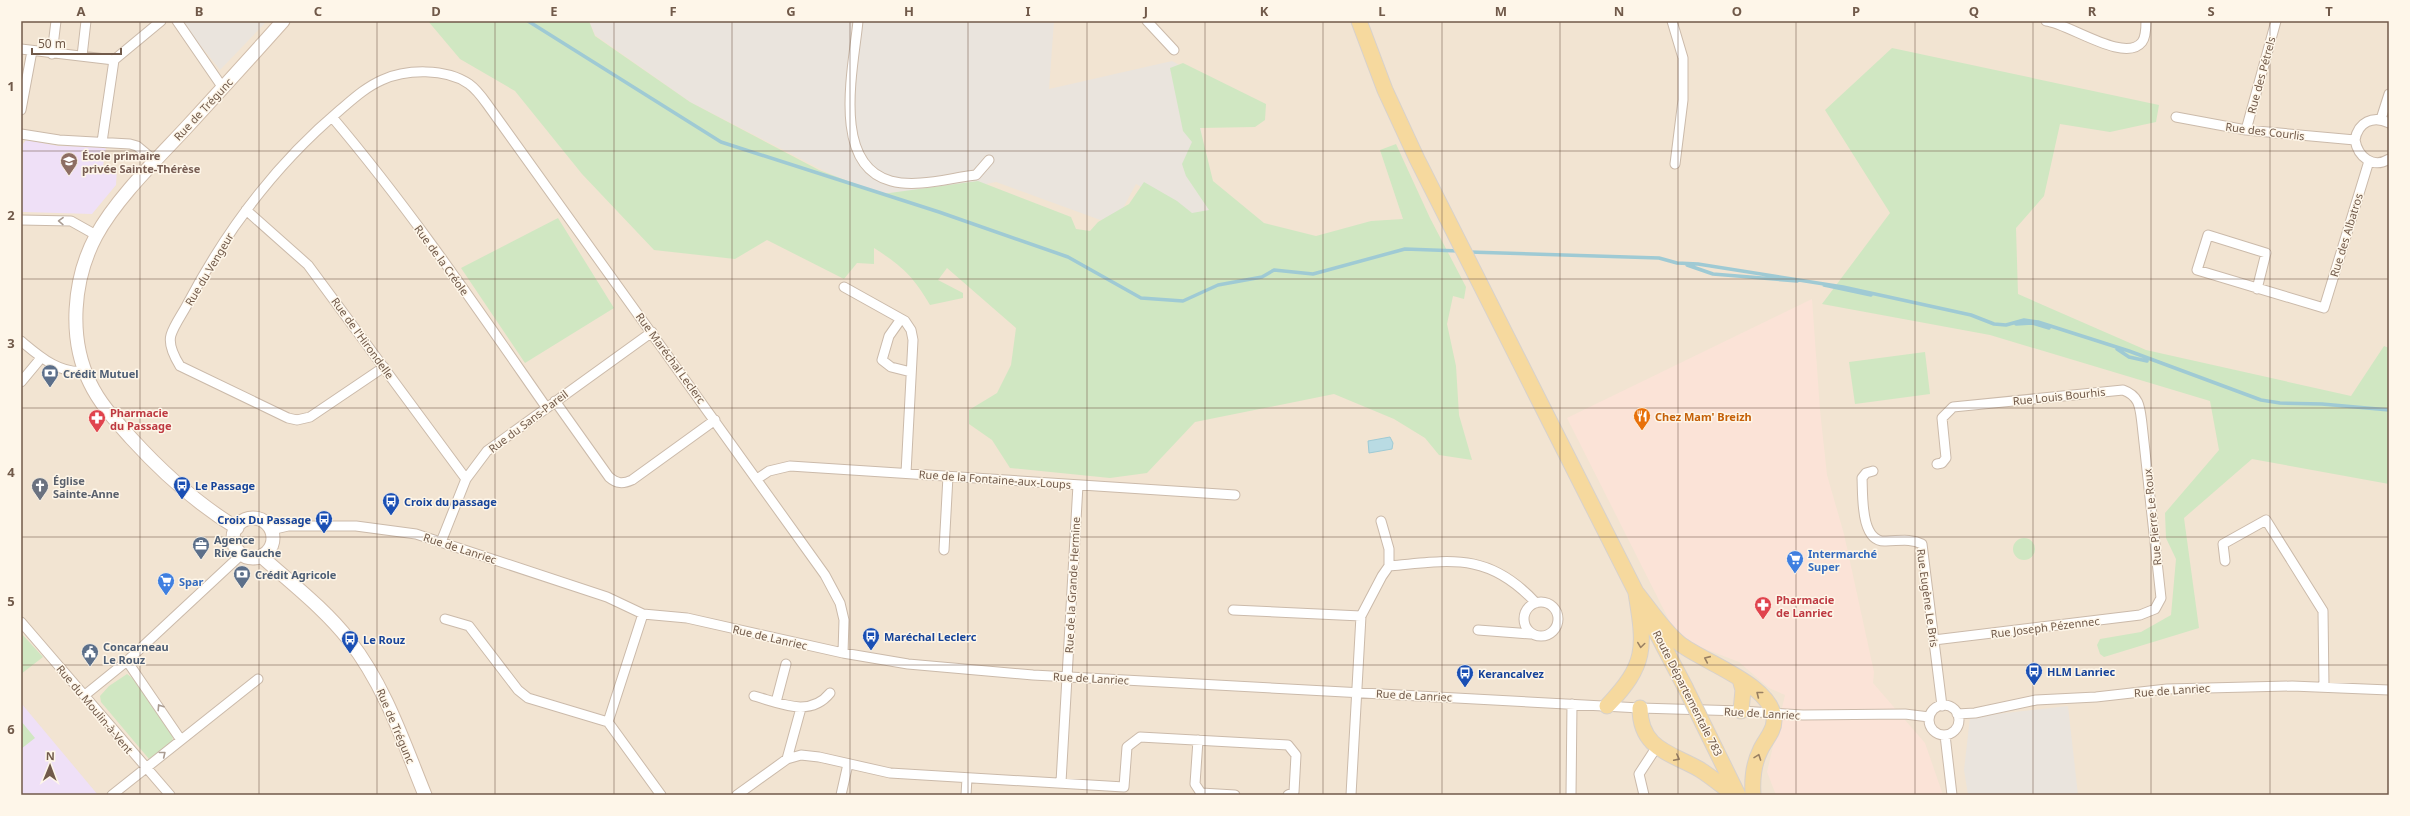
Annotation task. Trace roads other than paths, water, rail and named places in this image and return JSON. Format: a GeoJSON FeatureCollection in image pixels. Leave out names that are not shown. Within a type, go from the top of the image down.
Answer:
{"type":"FeatureCollection","features":[{"type":"Feature","properties":{"kind":"main road","name":"Rue de Trégunc"},"geometry":{"type":"LineString","coordinates":[[236,528],[211,512],[147,455],[113,418],[90,383],[86,371],[78,331],[76,302],[82,267],[96,235],[126,194],[283,21]]}},
{"type":"Feature","properties":{"kind":"main road"},"geometry":{"type":"LineString","coordinates":[[1359,21],[1385,90],[1417,160],[1636,592],[1678,642],[1729,670],[1766,699],[1773,713],[1773,725],[1759,752],[1752,772],[1753,795]]}},
{"type":"Feature","properties":{"kind":"main road"},"geometry":{"type":"LineString","coordinates":[[258,519],[263,521],[272,530],[273,542],[266,553],[261,556],[248,557],[242,554],[235,545],[234,533],[236,528],[246,520],[258,519]]}},
{"type":"Feature","properties":{"kind":"main road","name":"Rue de Trégunc"},"geometry":{"type":"LineString","coordinates":[[261,556],[328,617],[360,655],[387,702],[425,795]]}},
{"type":"Feature","properties":{"kind":"main road"},"geometry":{"type":"LineString","coordinates":[[1607,706],[1633,675],[1638,663],[1643,634],[1636,592]]}},
{"type":"Feature","properties":{"kind":"main road","name":"Route Départementale 783"},"geometry":{"type":"LineString","coordinates":[[1636,592],[1686,687],[1738,795]]}},
{"type":"Feature","properties":{"kind":"main road"},"geometry":{"type":"LineString","coordinates":[[1740,679],[1743,690],[1741,711]]}},
{"type":"Feature","properties":{"kind":"main road"},"geometry":{"type":"LineString","coordinates":[[1640,708],[1640,718],[1656,748],[1699,769],[1718,781],[1734,795]]}},
{"type":"Feature","properties":{"kind":"street"},"geometry":{"type":"LineString","coordinates":[[52,54],[56,21]]}},
{"type":"Feature","properties":{"kind":"street"},"geometry":{"type":"LineString","coordinates":[[82,56],[86,21]]}},
{"type":"Feature","properties":{"kind":"street"},"geometry":{"type":"LineString","coordinates":[[102,142],[114,60],[161,21]]}},
{"type":"Feature","properties":{"kind":"street"},"geometry":{"type":"LineString","coordinates":[[177,21],[223,88]]}},
{"type":"Feature","properties":{"kind":"street"},"geometry":{"type":"LineString","coordinates":[[858,21],[849,106],[850,124],[858,152],[867,165],[877,174],[890,181],[908,183],[976,175],[989,160]]}},
{"type":"Feature","properties":{"kind":"street"},"geometry":{"type":"LineString","coordinates":[[1147,21],[1174,50]]}},
{"type":"Feature","properties":{"kind":"street"},"geometry":{"type":"LineString","coordinates":[[1672,21],[1683,58],[1683,100],[1675,164]]}},
{"type":"Feature","properties":{"kind":"street"},"geometry":{"type":"LineString","coordinates":[[2046,21],[2116,48],[2131,48],[2142,44],[2145,38],[2146,21]]}},
{"type":"Feature","properties":{"kind":"street","name":"Rue des Pétrels"},"geometry":{"type":"LineString","coordinates":[[2246,130],[2276,21]]}},
{"type":"Feature","properties":{"kind":"street"},"geometry":{"type":"LineString","coordinates":[[21,49],[52,54],[114,60]]}},
{"type":"Feature","properties":{"kind":"street"},"geometry":{"type":"LineString","coordinates":[[21,110],[32,51]]}},
{"type":"Feature","properties":{"kind":"street","name":"Rue du Vengeur"},"geometry":{"type":"LineString","coordinates":[[384,367],[310,417],[298,420],[283,416],[180,366],[173,356],[170,336],[200,281],[246,210],[294,154],[332,117],[368,87],[397,75],[432,73],[462,80]]}},
{"type":"Feature","properties":{"kind":"street","name":"Rue Maréchal Leclerc"},"geometry":{"type":"LineString","coordinates":[[462,80],[478,92],[487,104],[825,575],[840,603],[844,620],[843,653]]}},
{"type":"Feature","properties":{"kind":"street"},"geometry":{"type":"LineString","coordinates":[[2389,94],[2385,121],[2369,120],[2363,124],[2355,140],[2361,156],[2368,161],[2379,162],[2389,158]]}},
{"type":"Feature","properties":{"kind":"street","name":"Rue de la Créole"},"geometry":{"type":"LineString","coordinates":[[332,117],[367,158],[446,264],[546,407]]}},
{"type":"Feature","properties":{"kind":"street","name":"Rue des Courlis"},"geometry":{"type":"LineString","coordinates":[[2176,117],[2246,130],[2355,140]]}},
{"type":"Feature","properties":{"kind":"street"},"geometry":{"type":"LineString","coordinates":[[21,134],[59,140],[130,144],[137,146],[155,161]]}},
{"type":"Feature","properties":{"kind":"street","name":"Rue des Albatros"},"geometry":{"type":"LineString","coordinates":[[2257,289],[2324,308],[2368,161]]}},
{"type":"Feature","properties":{"kind":"street","name":"Rue de l'Hirondelle"},"geometry":{"type":"LineString","coordinates":[[246,210],[308,265],[466,480]]}},
{"type":"Feature","properties":{"kind":"street"},"geometry":{"type":"LineString","coordinates":[[21,220],[71,221],[96,235]]}},
{"type":"Feature","properties":{"kind":"street"},"geometry":{"type":"LineString","coordinates":[[2208,235],[2266,253],[2257,289],[2197,270],[2208,235]]}},
{"type":"Feature","properties":{"kind":"street"},"geometry":{"type":"LineString","coordinates":[[844,287],[901,319],[909,325],[911,330],[913,340],[906,473]]}},
{"type":"Feature","properties":{"kind":"street"},"geometry":{"type":"LineString","coordinates":[[901,319],[889,336],[882,360],[891,367],[911,372]]}},
{"type":"Feature","properties":{"kind":"street","name":"Rue du Sans-Pareil"},"geometry":{"type":"LineString","coordinates":[[440,542],[466,480],[487,450],[652,332]]}},
{"type":"Feature","properties":{"kind":"street"},"geometry":{"type":"LineString","coordinates":[[21,341],[41,358],[70,371],[86,371]]}},
{"type":"Feature","properties":{"kind":"street"},"geometry":{"type":"LineString","coordinates":[[21,382],[41,358]]}},
{"type":"Feature","properties":{"kind":"street","name":"Rue Louis Bourhis"},"geometry":{"type":"LineString","coordinates":[[1936,464],[1942,463],[1946,458],[1942,418],[1953,407],[2124,390],[2132,393],[2138,399],[2142,424]]}},
{"type":"Feature","properties":{"kind":"street"},"geometry":{"type":"LineString","coordinates":[[555,401],[609,478],[618,483],[624,484],[632,480],[715,420]]}},
{"type":"Feature","properties":{"kind":"street","name":"Rue Pierre Le Roux"},"geometry":{"type":"LineString","coordinates":[[2142,424],[2161,598],[2155,609]]}},
{"type":"Feature","properties":{"kind":"street","name":"Rue de la Fontaine-aux-Loups"},"geometry":{"type":"LineString","coordinates":[[757,479],[769,471],[790,466],[1235,496]]}},
{"type":"Feature","properties":{"kind":"street","name":"Rue Eugène Le Bris"},"geometry":{"type":"LineString","coordinates":[[1874,471],[1866,473],[1862,478],[1865,523],[1871,535],[1883,542],[1907,540],[1922,544],[1942,706]]}},
{"type":"Feature","properties":{"kind":"street"},"geometry":{"type":"LineString","coordinates":[[944,550],[948,476]]}},
{"type":"Feature","properties":{"kind":"street","name":"Rue de la Grande Hermine"},"geometry":{"type":"LineString","coordinates":[[1061,782],[1078,485]]}},
{"type":"Feature","properties":{"kind":"street"},"geometry":{"type":"LineString","coordinates":[[2225,561],[2223,544],[2266,520],[2323,611],[2324,687]]}},
{"type":"Feature","properties":{"kind":"street"},"geometry":{"type":"LineString","coordinates":[[1356,795],[1351,795],[1358,692],[1361,616],[1382,576],[1389,566],[1389,548],[1382,521]]}},
{"type":"Feature","properties":{"kind":"street","name":"Rue de Lanriec"},"geometry":{"type":"LineString","coordinates":[[272,530],[296,526],[356,526],[416,534],[607,597],[644,614],[687,618],[843,653],[908,664],[1066,677],[1640,708],[1741,711],[1803,715],[1907,714],[1929,717]]}},
{"type":"Feature","properties":{"kind":"street"},"geometry":{"type":"LineString","coordinates":[[85,695],[127,661],[242,554]]}},
{"type":"Feature","properties":{"kind":"street"},"geometry":{"type":"LineString","coordinates":[[1389,566],[1432,562],[1472,562],[1496,571],[1514,582],[1536,603]]}},
{"type":"Feature","properties":{"kind":"street"},"geometry":{"type":"LineString","coordinates":[[1478,630],[1546,636],[1553,632],[1558,623],[1558,614],[1552,606],[1544,602],[1536,603],[1528,608],[1524,618],[1525,626],[1531,634]]}},
{"type":"Feature","properties":{"kind":"street","name":"Rue Joseph Pézennec"},"geometry":{"type":"LineString","coordinates":[[1934,640],[2140,615],[2155,609]]}},
{"type":"Feature","properties":{"kind":"street"},"geometry":{"type":"LineString","coordinates":[[1233,610],[1361,616]]}},
{"type":"Feature","properties":{"kind":"street"},"geometry":{"type":"LineString","coordinates":[[608,722],[644,614]]}},
{"type":"Feature","properties":{"kind":"street"},"geometry":{"type":"LineString","coordinates":[[445,619],[469,626],[518,690],[528,698],[608,722],[661,795]]}},
{"type":"Feature","properties":{"kind":"street","name":"Rue du Moulin-à-Vent"},"geometry":{"type":"LineString","coordinates":[[21,622],[85,695],[145,769],[170,795]]}},
{"type":"Feature","properties":{"kind":"street"},"geometry":{"type":"LineString","coordinates":[[127,661],[181,740]]}},
{"type":"Feature","properties":{"kind":"street"},"geometry":{"type":"LineString","coordinates":[[776,702],[786,664]]}},
{"type":"Feature","properties":{"kind":"street"},"geometry":{"type":"LineString","coordinates":[[112,795],[258,679]]}},
{"type":"Feature","properties":{"kind":"street","name":"Rue de Lanriec"},"geometry":{"type":"LineString","coordinates":[[1957,714],[1976,713],[2036,700],[2096,697],[2167,689],[2324,687],[2389,690]]}},
{"type":"Feature","properties":{"kind":"street"},"geometry":{"type":"LineString","coordinates":[[754,696],[801,708],[823,702],[830,693]]}},
{"type":"Feature","properties":{"kind":"street"},"geometry":{"type":"LineString","coordinates":[[1571,795],[1572,704]]}},
{"type":"Feature","properties":{"kind":"street"},"geometry":{"type":"LineString","coordinates":[[1949,706],[1957,714],[1957,726],[1945,735],[1932,729],[1929,717],[1935,708],[1949,706]]}},
{"type":"Feature","properties":{"kind":"street"},"geometry":{"type":"LineString","coordinates":[[787,759],[801,708]]}},
{"type":"Feature","properties":{"kind":"street"},"geometry":{"type":"LineString","coordinates":[[1945,735],[1952,795]]}},
{"type":"Feature","properties":{"kind":"street"},"geometry":{"type":"LineString","coordinates":[[737,795],[787,759],[801,755],[819,757],[890,773],[1061,782],[1124,791],[1127,747],[1132,741],[1140,736],[1288,745],[1296,755],[1294,792],[1288,795]]}},
{"type":"Feature","properties":{"kind":"street"},"geometry":{"type":"LineString","coordinates":[[1198,740],[1195,784],[1201,793],[1235,795]]}},
{"type":"Feature","properties":{"kind":"street"},"geometry":{"type":"LineString","coordinates":[[1644,795],[1639,774],[1656,748]]}},
{"type":"Feature","properties":{"kind":"street"},"geometry":{"type":"LineString","coordinates":[[841,795],[848,764]]}},
{"type":"Feature","properties":{"kind":"street"},"geometry":{"type":"LineString","coordinates":[[966,795],[967,778]]}},
{"type":"Feature","properties":{"kind":"water"},"geometry":{"type":"Polygon","coordinates":[[[1390,437],[1393,443],[1392,449],[1369,453],[1368,441],[1390,437]]]}},
{"type":"Feature","properties":{"kind":"waterway"},"geometry":{"type":"LineString","coordinates":[[528,21],[721,142],[939,212],[1068,257],[1141,298],[1183,301],[1218,285],[1262,277],[1274,270],[1313,274],[1405,249],[1459,251]]}},
{"type":"Feature","properties":{"kind":"waterway"},"geometry":{"type":"LineString","coordinates":[[1469,252],[1659,258],[1677,263],[1698,264],[1843,287],[1971,315],[1994,324],[2006,325],[2024,320],[2038,322],[2129,351],[2261,400],[2280,403],[2322,404],[2389,410]]}},
{"type":"Feature","properties":{"kind":"waterway"},"geometry":{"type":"LineString","coordinates":[[1687,265],[1713,274],[1797,281]]}},
{"type":"Feature","properties":{"kind":"waterway"},"geometry":{"type":"LineString","coordinates":[[1824,285],[1871,295]]}},
{"type":"Feature","properties":{"kind":"waterway"},"geometry":{"type":"LineString","coordinates":[[2016,324],[2032,323],[2049,328]]}},
{"type":"Feature","properties":{"kind":"waterway"},"geometry":{"type":"LineString","coordinates":[[2117,349],[2129,357],[2147,361]]}},
{"type":"Feature","properties":{"kind":"place","name":"École primaire privée Sainte-Thérèse"},"geometry":{"type":"Point","coordinates":[69,176]}},
{"type":"Feature","properties":{"kind":"place","name":"Crédit Mutuel"},"geometry":{"type":"Point","coordinates":[50,388]}},
{"type":"Feature","properties":{"kind":"place","name":"Chez Mam' Breizh"},"geometry":{"type":"Point","coordinates":[1642,431]}},
{"type":"Feature","properties":{"kind":"place","name":"Pharmacie du Passage"},"geometry":{"type":"Point","coordinates":[97,433]}},
{"type":"Feature","properties":{"kind":"place","name":"Le Passage"},"geometry":{"type":"Point","coordinates":[182,500]}},
{"type":"Feature","properties":{"kind":"place","name":"Église Sainte-Anne"},"geometry":{"type":"Point","coordinates":[40,501]}},
{"type":"Feature","properties":{"kind":"place","name":"Croix du passage"},"geometry":{"type":"Point","coordinates":[391,516]}},
{"type":"Feature","properties":{"kind":"place","name":"Croix Du Passage"},"geometry":{"type":"Point","coordinates":[324,534]}},
{"type":"Feature","properties":{"kind":"place","name":"Agence Rive Gauche"},"geometry":{"type":"Point","coordinates":[201,560]}},
{"type":"Feature","properties":{"kind":"place","name":"Intermarché Super"},"geometry":{"type":"Point","coordinates":[1795,574]}},
{"type":"Feature","properties":{"kind":"place","name":"Crédit Agricole"},"geometry":{"type":"Point","coordinates":[242,589]}},
{"type":"Feature","properties":{"kind":"place","name":"Spar"},"geometry":{"type":"Point","coordinates":[166,596]}},
{"type":"Feature","properties":{"kind":"place","name":"Pharmacie de Lanriec"},"geometry":{"type":"Point","coordinates":[1763,620]}},
{"type":"Feature","properties":{"kind":"place","name":"Maréchal Leclerc"},"geometry":{"type":"Point","coordinates":[871,651]}},
{"type":"Feature","properties":{"kind":"place","name":"Le Rouz"},"geometry":{"type":"Point","coordinates":[350,654]}},
{"type":"Feature","properties":{"kind":"place","name":"Concarneau Le Rouz"},"geometry":{"type":"Point","coordinates":[90,667]}},
{"type":"Feature","properties":{"kind":"place","name":"HLM Lanriec"},"geometry":{"type":"Point","coordinates":[2034,686]}},
{"type":"Feature","properties":{"kind":"place","name":"Kerancalvez"},"geometry":{"type":"Point","coordinates":[1465,688]}}]}
